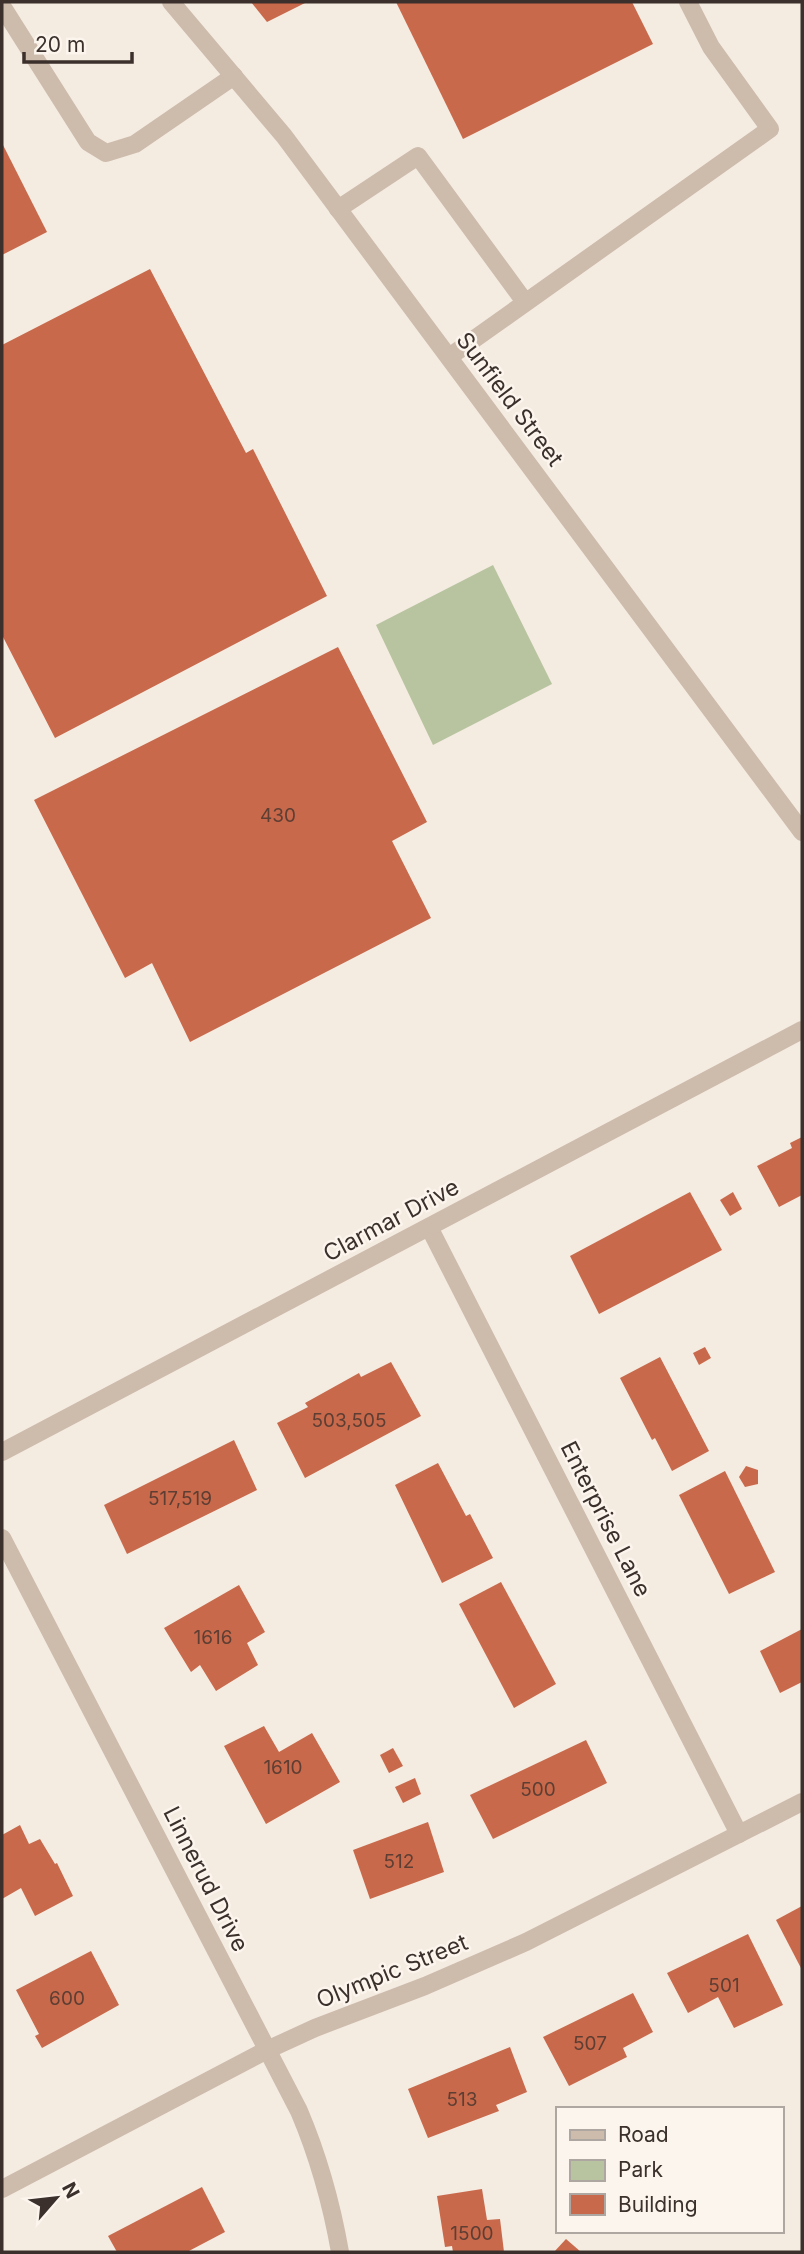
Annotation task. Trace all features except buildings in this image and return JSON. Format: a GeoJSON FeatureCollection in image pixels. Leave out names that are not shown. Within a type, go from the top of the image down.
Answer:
{"type":"FeatureCollection","features":[{"type":"Feature","properties":{"kind":"street","name":"Sunfield Street"},"geometry":{"type":"LineString","coordinates":[[170,2],[284,136],[802,832]]}},
{"type":"Feature","properties":{"kind":"street"},"geometry":{"type":"LineString","coordinates":[[449,357],[770,129],[711,47],[688,2]]}},
{"type":"Feature","properties":{"kind":"street"},"geometry":{"type":"LineString","coordinates":[[2,6],[88,142],[106,153],[135,144],[234,76]]}},
{"type":"Feature","properties":{"kind":"street"},"geometry":{"type":"LineString","coordinates":[[338,209],[418,156],[525,302]]}},
{"type":"Feature","properties":{"kind":"street","name":"Clarmar Drive"},"geometry":{"type":"LineString","coordinates":[[2,1452],[802,1030]]}},
{"type":"Feature","properties":{"kind":"street","name":"Enterprise Lane"},"geometry":{"type":"LineString","coordinates":[[429,1227],[740,1834]]}},
{"type":"Feature","properties":{"kind":"street","name":"Linnerud Drive"},"geometry":{"type":"LineString","coordinates":[[2,1538],[299,2111],[317,2154],[341,2252]]}},
{"type":"Feature","properties":{"kind":"street","name":"Olympic Street"},"geometry":{"type":"LineString","coordinates":[[2,2189],[267,2050],[527,1942],[802,1802]]}},
{"type":"Feature","properties":{"kind":"green space"},"geometry":{"type":"Polygon","coordinates":[[[493,565],[552,684],[433,745],[376,625],[493,565]]]}}]}
